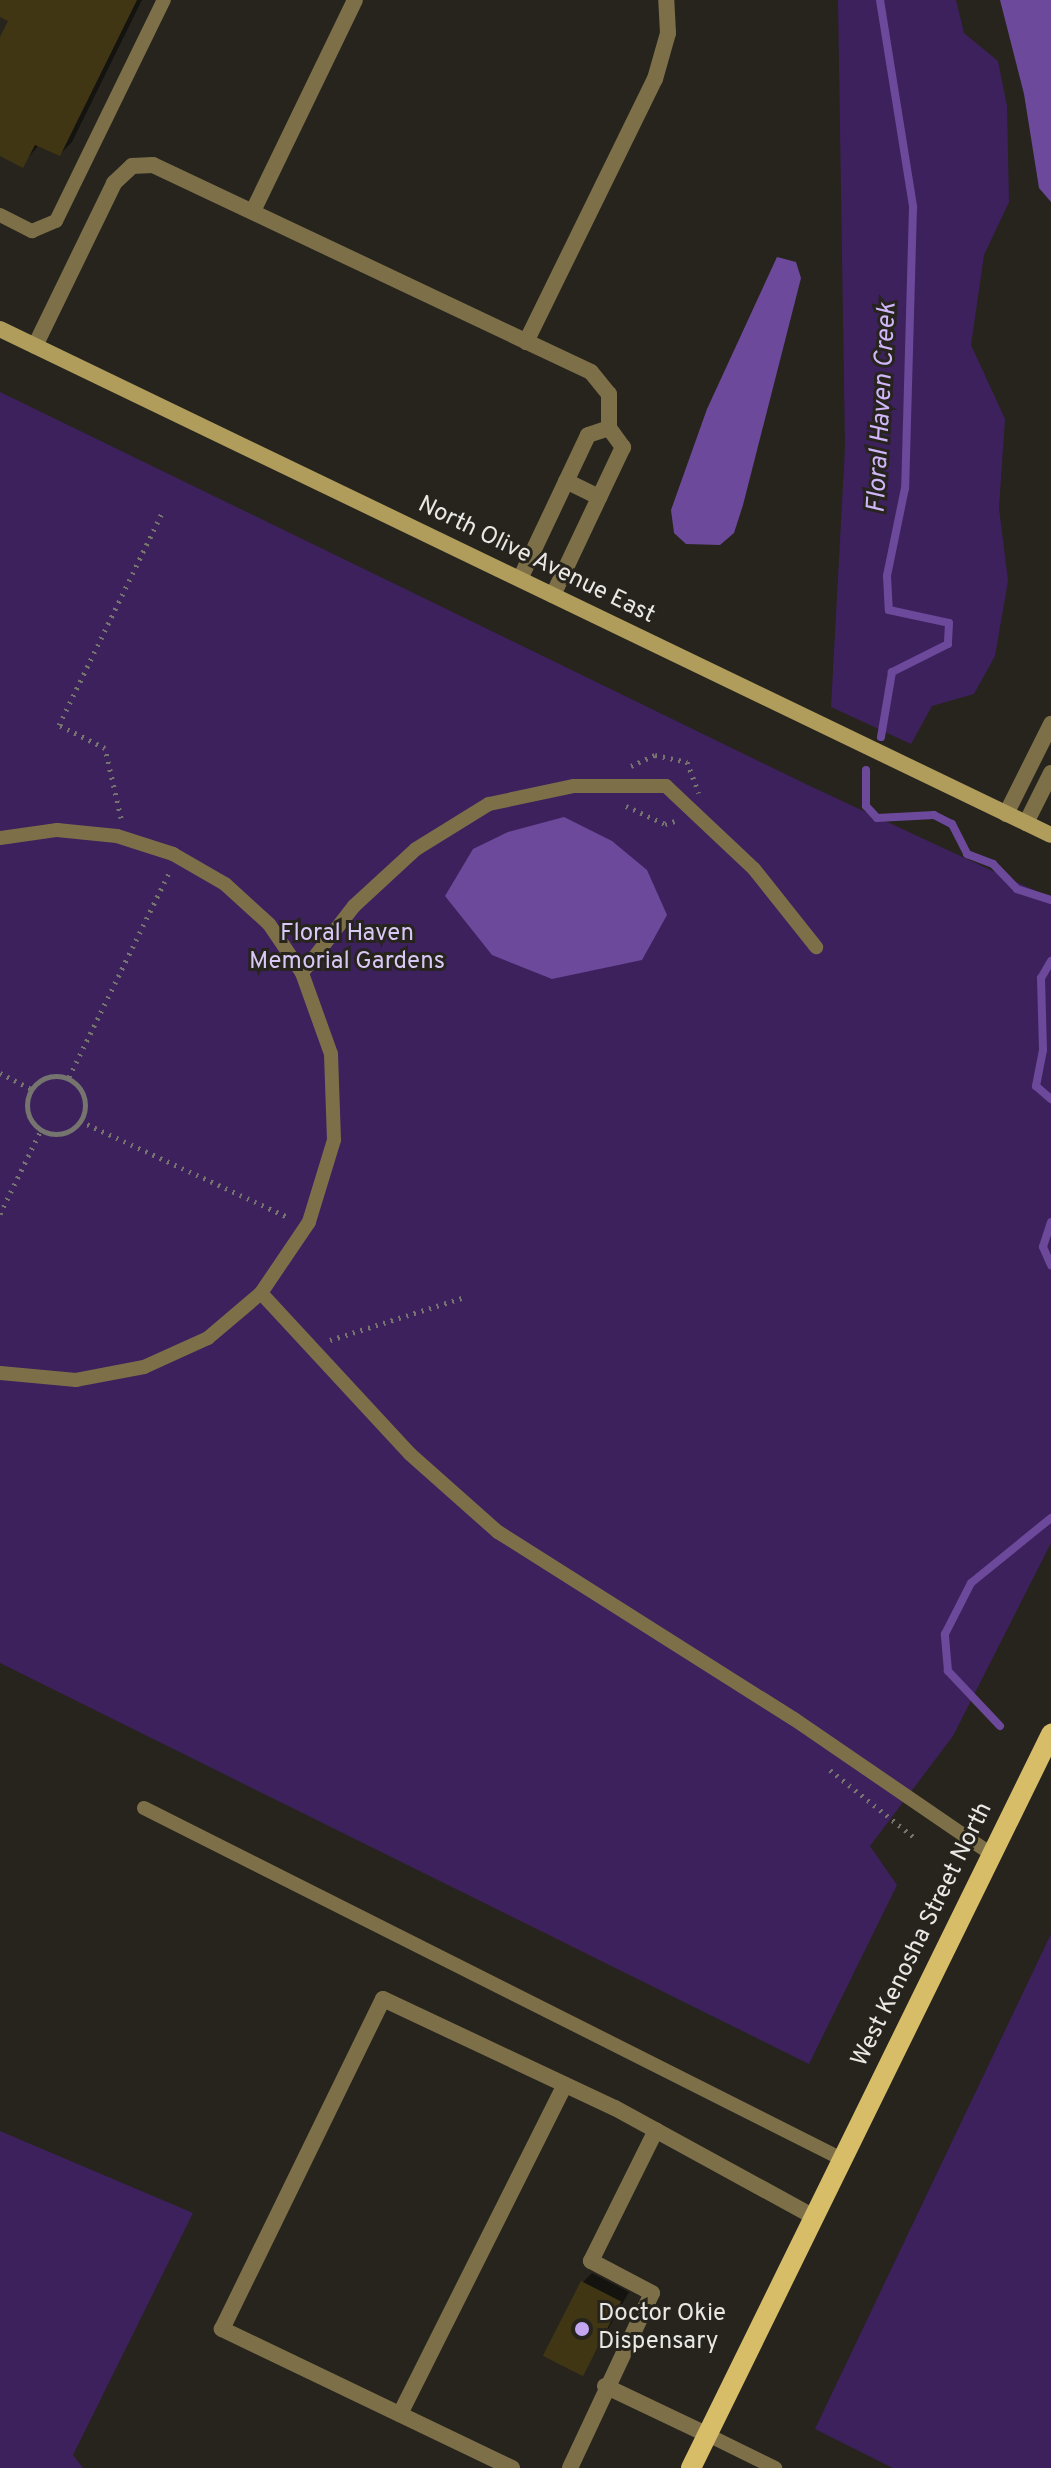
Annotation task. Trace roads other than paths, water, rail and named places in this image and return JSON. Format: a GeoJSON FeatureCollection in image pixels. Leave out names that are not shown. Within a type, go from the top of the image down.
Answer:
{"type":"FeatureCollection","features":[{"type":"Feature","properties":{"kind":"main road","name":"West Kenosha Street North"},"geometry":{"type":"LineString","coordinates":[[691,2468],[1051,1734]]}},
{"type":"Feature","properties":{"kind":"street"},"geometry":{"type":"LineString","coordinates":[[253,211],[355,0]]}},
{"type":"Feature","properties":{"kind":"street"},"geometry":{"type":"LineString","coordinates":[[526,342],[655,79],[668,33],[666,0]]}},
{"type":"Feature","properties":{"kind":"street"},"geometry":{"type":"LineString","coordinates":[[35,346],[114,183],[132,166],[164,168],[526,342],[603,382],[612,410],[609,428],[623,447],[553,595]]}},
{"type":"Feature","properties":{"kind":"street","name":"North Olive Avenue East"},"geometry":{"type":"LineString","coordinates":[[0,329],[1051,835]]}},
{"type":"Feature","properties":{"kind":"street"},"geometry":{"type":"LineString","coordinates":[[520,579],[588,435],[609,428]]}},
{"type":"Feature","properties":{"kind":"street"},"geometry":{"type":"LineString","coordinates":[[566,481],[599,497]]}},
{"type":"Feature","properties":{"kind":"street"},"geometry":{"type":"LineString","coordinates":[[1006,814],[1051,724]]}},
{"type":"Feature","properties":{"kind":"street"},"geometry":{"type":"LineString","coordinates":[[1026,823],[1051,773]]}},
{"type":"Feature","properties":{"kind":"street"},"geometry":{"type":"LineString","coordinates":[[512,2468],[222,2329],[383,1999],[656,2130],[814,2217]]}},
{"type":"Feature","properties":{"kind":"street"},"geometry":{"type":"LineString","coordinates":[[400,2414],[565,2085]]}},
{"type":"Feature","properties":{"kind":"street"},"geometry":{"type":"LineString","coordinates":[[570,2468],[605,2386],[652,2293],[591,2261],[656,2130]]}},
{"type":"Feature","properties":{"kind":"street"},"geometry":{"type":"LineString","coordinates":[[605,2386],[708,2435]]}},
{"type":"Feature","properties":{"kind":"lane"},"geometry":{"type":"LineString","coordinates":[[0,215],[32,231],[56,221],[164,0]]}},
{"type":"Feature","properties":{"kind":"lane"},"geometry":{"type":"LineString","coordinates":[[302,973],[354,906],[416,849],[489,804],[574,786],[666,786],[754,869],[816,947]]}},
{"type":"Feature","properties":{"kind":"lane"},"geometry":{"type":"LineString","coordinates":[[0,838],[57,830],[117,836],[173,854],[225,884],[269,924],[302,973],[331,1054],[334,1140],[309,1222],[261,1293],[208,1338],[144,1367],[76,1380],[0,1373]]}},
{"type":"Feature","properties":{"kind":"lane"},"geometry":{"type":"LineString","coordinates":[[261,1293],[410,1454],[498,1532],[794,1719],[991,1854]]}},
{"type":"Feature","properties":{"kind":"lane"},"geometry":{"type":"LineString","coordinates":[[144,1808],[842,2159]]}},
{"type":"Feature","properties":{"kind":"lane"},"geometry":{"type":"LineString","coordinates":[[708,2435],[775,2468]]}},
{"type":"Feature","properties":{"kind":"waterway","name":"Floral Haven Creek"},"geometry":{"type":"LineString","coordinates":[[880,0],[913,207],[905,488],[887,576],[889,610],[949,623],[948,644],[892,672],[881,737]]}},
{"type":"Feature","properties":{"kind":"waterway","name":"Floral Haven Creek"},"geometry":{"type":"LineString","coordinates":[[866,770],[866,806],[877,818],[934,815],[952,824],[967,854],[993,864],[1017,889],[1051,900]]}},
{"type":"Feature","properties":{"kind":"waterway","name":"Floral Haven Creek"},"geometry":{"type":"LineString","coordinates":[[1051,961],[1041,978],[1043,1050],[1036,1086],[1051,1099]]}},
{"type":"Feature","properties":{"kind":"waterway","name":"Floral Haven Creek"},"geometry":{"type":"LineString","coordinates":[[1051,1222],[1043,1247],[1051,1265]]}},
{"type":"Feature","properties":{"kind":"waterway","name":"Floral Haven Creek"},"geometry":{"type":"LineString","coordinates":[[1000,1726],[948,1671],[945,1634],[971,1583],[1051,1518]]}},
{"type":"Feature","properties":{"kind":"place","name":"Doctor Okie Dispensary"},"geometry":{"type":"Point","coordinates":[582,2329]}},
{"type":"Feature","properties":{"kind":"park label","name":"Floral Haven Memorial Gardens"},"geometry":{"type":"Point","coordinates":[347,949]}}]}
